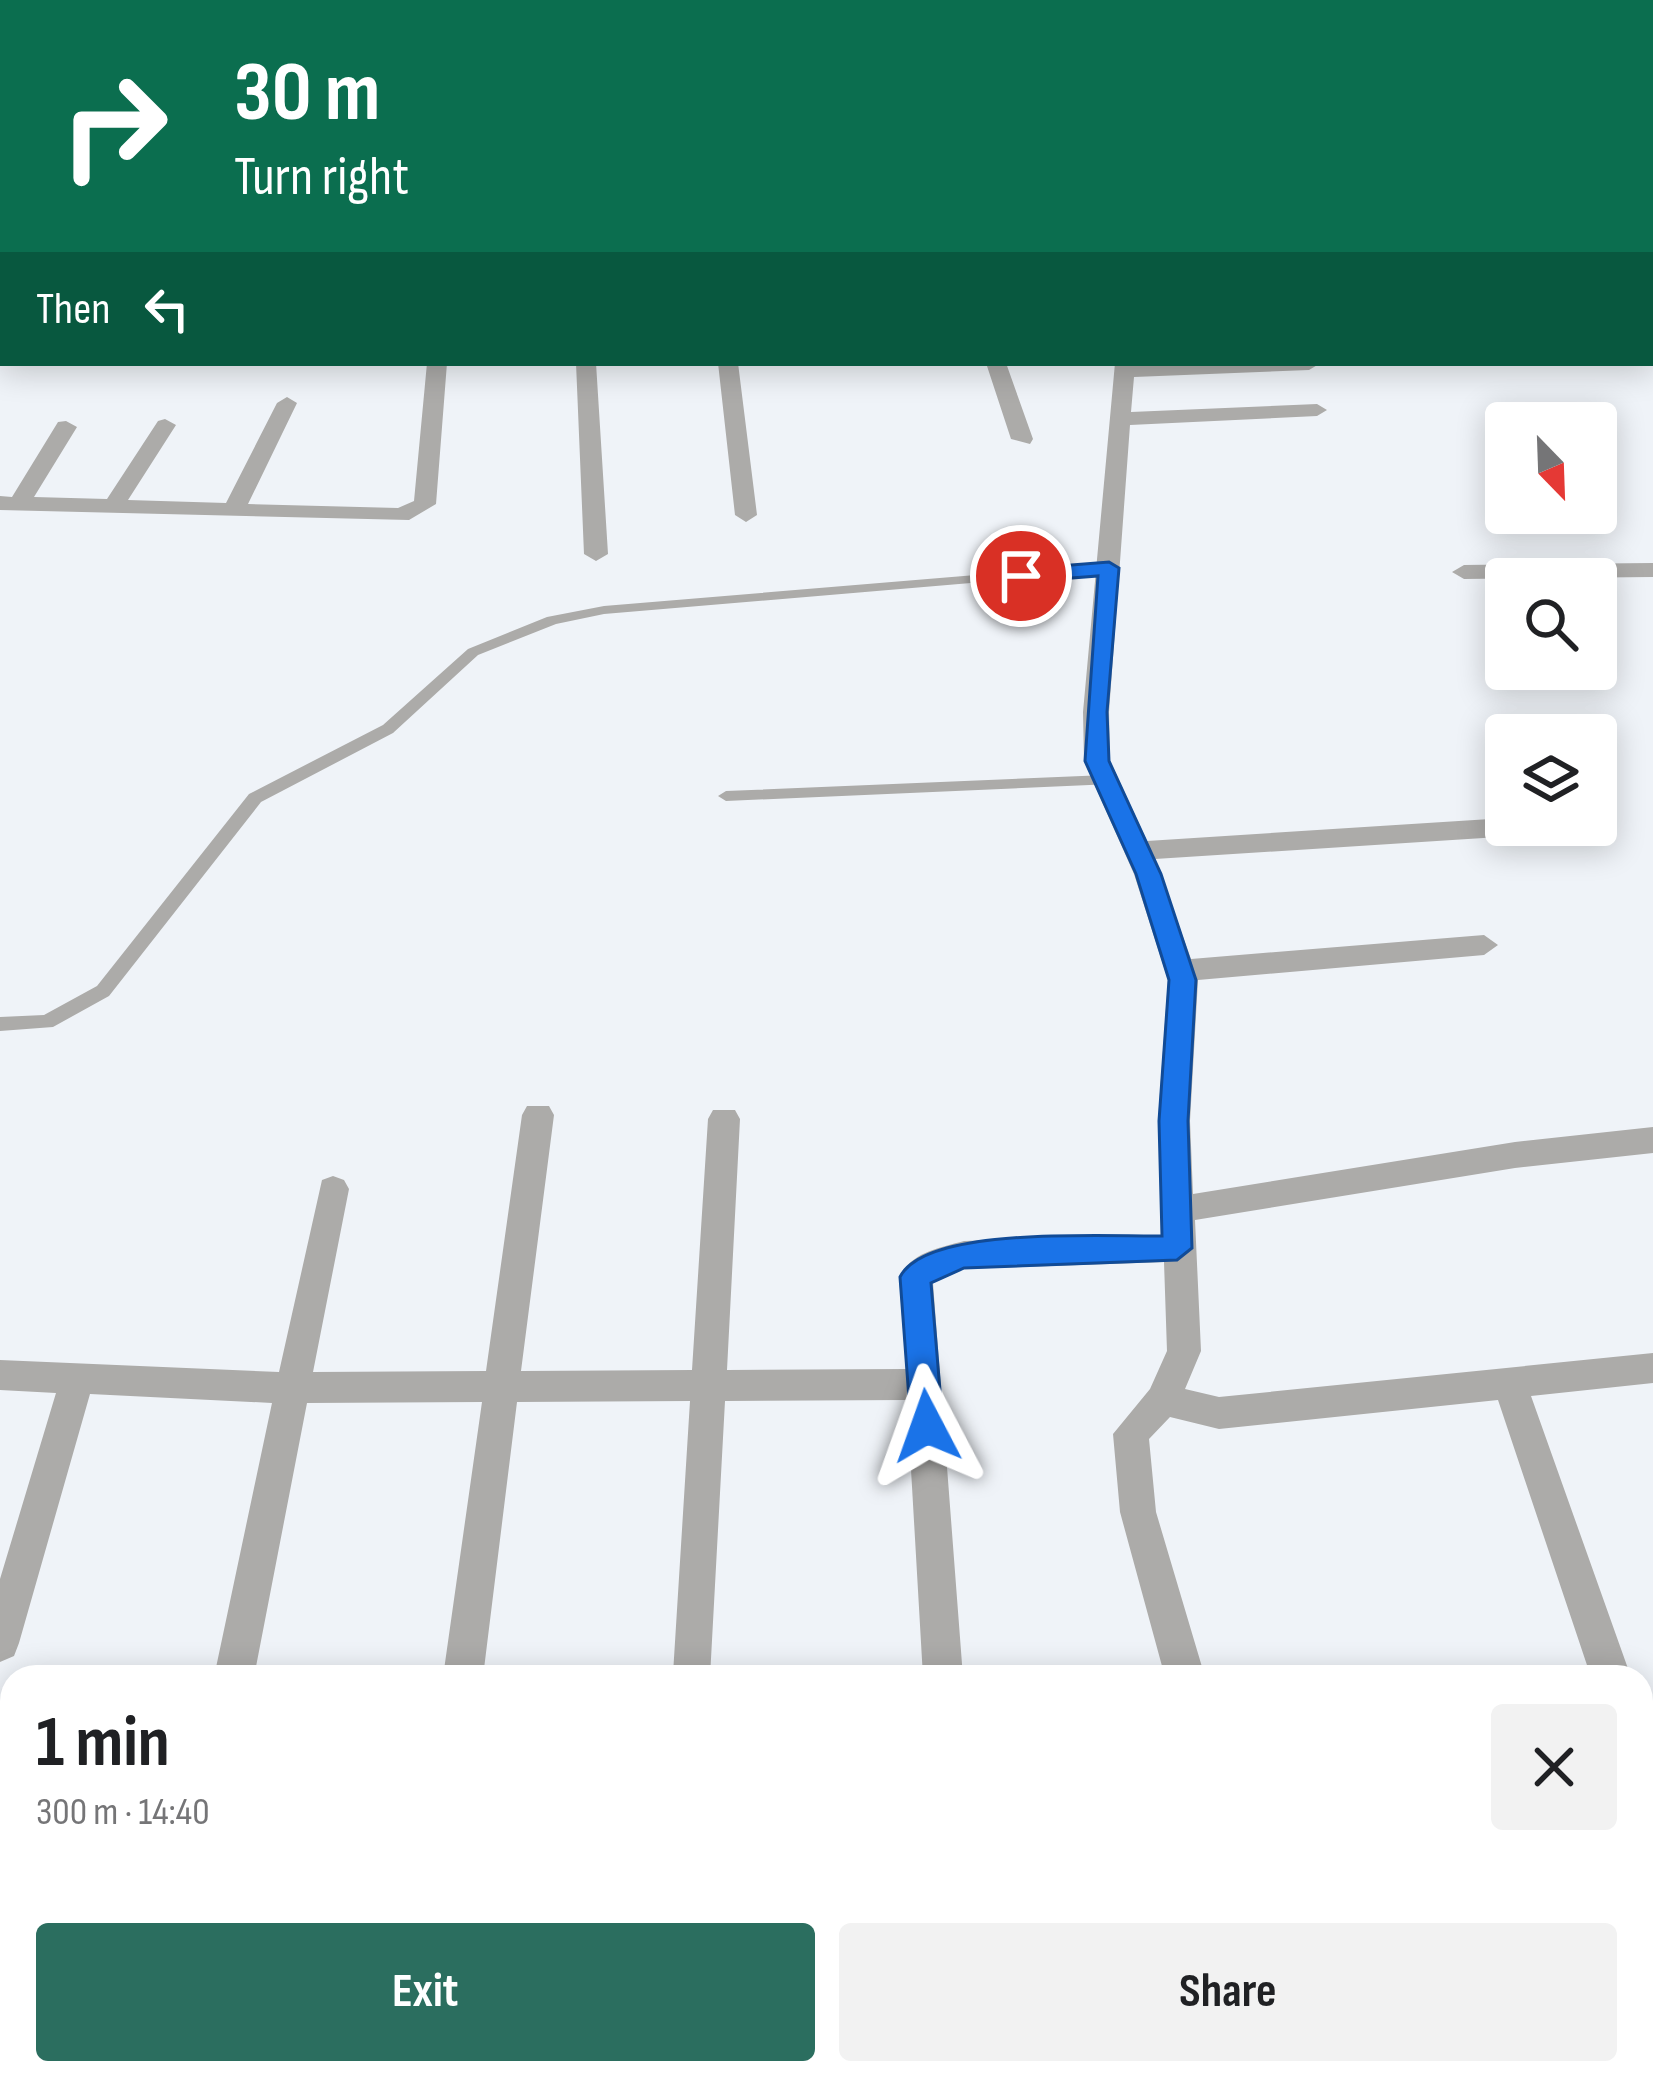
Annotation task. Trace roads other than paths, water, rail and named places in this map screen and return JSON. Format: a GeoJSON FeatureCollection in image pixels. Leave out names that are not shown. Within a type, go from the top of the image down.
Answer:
{"type":"FeatureCollection","features":[{"type":"Feature","properties":{"kind":"street"},"geometry":{"type":"LineString","coordinates":[[10,504],[382,518],[425,504],[436,366]]}},
{"type":"Feature","properties":{"kind":"street"},"geometry":{"type":"LineString","coordinates":[[586,366],[596,554]]}},
{"type":"Feature","properties":{"kind":"street"},"geometry":{"type":"LineString","coordinates":[[728,366],[746,515]]}},
{"type":"Feature","properties":{"kind":"street"},"geometry":{"type":"LineString","coordinates":[[996,366],[1022,439]]}},
{"type":"Feature","properties":{"kind":"street"},"geometry":{"type":"LineString","coordinates":[[1182,1665],[1138,1512],[1131,1434],[1163,1400],[1184,1351],[1175,1210],[1180,971],[1138,851],[1097,761],[1096,712],[1125,367],[1186,366]]}},
{"type":"Feature","properties":{"kind":"street"},"geometry":{"type":"LineString","coordinates":[[233,512],[287,403]]}},
{"type":"Feature","properties":{"kind":"street"},"geometry":{"type":"LineString","coordinates":[[1123,419],[1317,410]]}},
{"type":"Feature","properties":{"kind":"street"},"geometry":{"type":"LineString","coordinates":[[113,507],[165,425]]}},
{"type":"Feature","properties":{"kind":"street"},"geometry":{"type":"LineString","coordinates":[[10,504],[66,427]]}},
{"type":"Feature","properties":{"kind":"street"},"geometry":{"type":"LineString","coordinates":[[1464,572],[1653,570]]}},
{"type":"Feature","properties":{"kind":"street"},"geometry":{"type":"LineString","coordinates":[[1138,851],[1485,829]]}},
{"type":"Feature","properties":{"kind":"street"},"geometry":{"type":"LineString","coordinates":[[1180,971],[1484,945]]}},
{"type":"Feature","properties":{"kind":"street"},"geometry":{"type":"LineString","coordinates":[[465,1665],[498,1388],[538,1115]]}},
{"type":"Feature","properties":{"kind":"street"},"geometry":{"type":"LineString","coordinates":[[693,1665],[724,1119]]}},
{"type":"Feature","properties":{"kind":"street"},"geometry":{"type":"LineString","coordinates":[[1175,1210],[1515,1155],[1653,1140]]}},
{"type":"Feature","properties":{"kind":"street"},"geometry":{"type":"LineString","coordinates":[[236,1665],[333,1189]]}},
{"type":"Feature","properties":{"kind":"street"},"geometry":{"type":"LineString","coordinates":[[942,1665],[916,1277],[933,1264],[964,1255],[1177,1248]]}},
{"type":"Feature","properties":{"kind":"street"},"geometry":{"type":"LineString","coordinates":[[1163,1400],[1219,1412],[1653,1368]]}},
{"type":"Feature","properties":{"kind":"street"},"geometry":{"type":"LineString","coordinates":[[0,1375],[292,1388],[924,1384]]}},
{"type":"Feature","properties":{"kind":"street"},"geometry":{"type":"LineString","coordinates":[[0,1643],[77,1377]]}},
{"type":"Feature","properties":{"kind":"street"},"geometry":{"type":"LineString","coordinates":[[1509,1382],[1607,1665]]}},
{"type":"Feature","properties":{"kind":"lane"},"geometry":{"type":"LineString","coordinates":[[0,1024],[46,1022],[103,991],[244,806],[388,729],[473,652],[552,620],[604,610],[1109,568]]}},
{"type":"Feature","properties":{"kind":"lane"},"geometry":{"type":"LineString","coordinates":[[726,796],[1106,780]]}}]}
